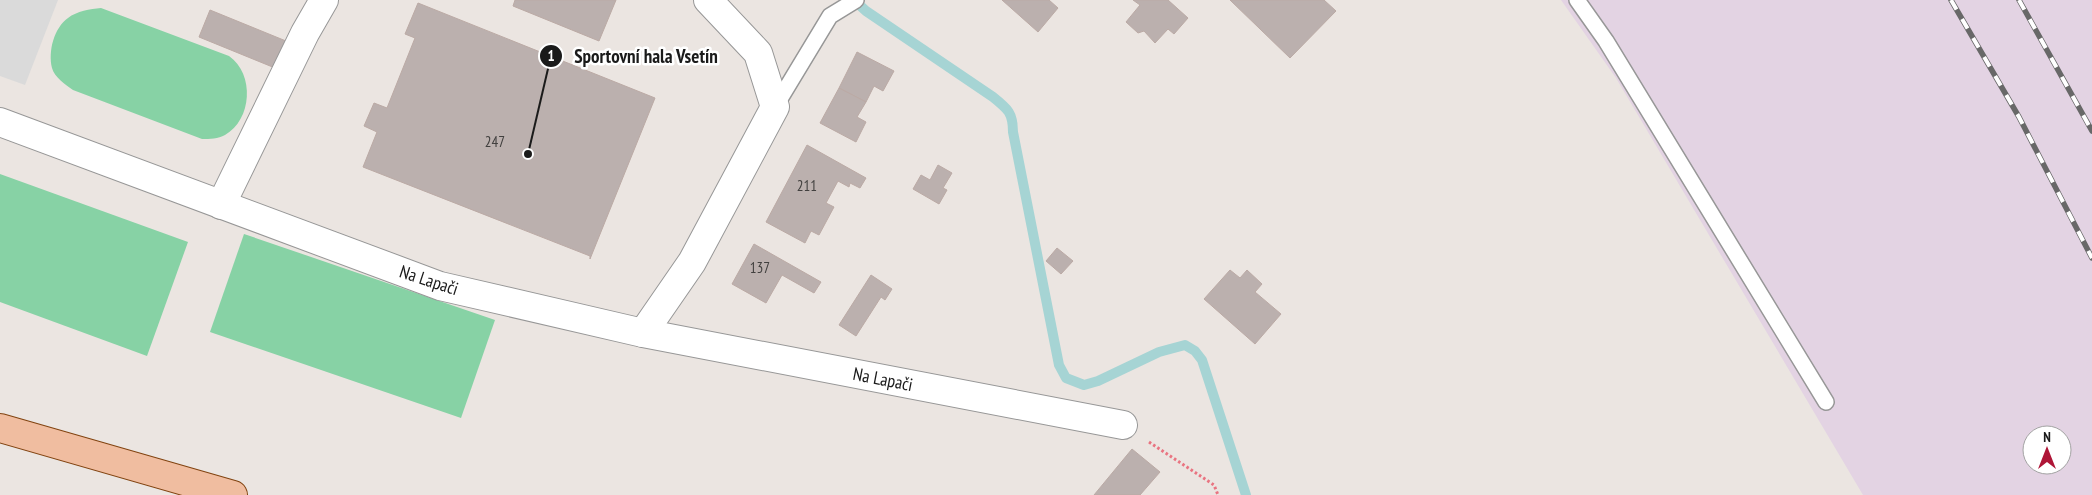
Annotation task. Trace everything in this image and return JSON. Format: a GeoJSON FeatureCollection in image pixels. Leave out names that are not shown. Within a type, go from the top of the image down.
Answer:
{"type":"FeatureCollection","features":[{"type":"Feature","properties":{"kind":"main road"},"geometry":{"type":"LineString","coordinates":[[0,428],[233,495]]}},
{"type":"Feature","properties":{"kind":"street"},"geometry":{"type":"LineString","coordinates":[[221,205],[305,33],[324,0]]}},
{"type":"Feature","properties":{"kind":"street"},"geometry":{"type":"LineString","coordinates":[[643,333],[692,262],[775,107],[758,53],[708,0]]}},
{"type":"Feature","properties":{"kind":"street","name":"Na Lapači"},"geometry":{"type":"LineString","coordinates":[[0,122],[440,286],[643,333],[1123,425]]}},
{"type":"Feature","properties":{"kind":"lane"},"geometry":{"type":"LineString","coordinates":[[775,107],[830,16],[856,0]]}},
{"type":"Feature","properties":{"kind":"lane"},"geometry":{"type":"LineString","coordinates":[[1578,0],[1606,41],[1826,402]]}},
{"type":"Feature","properties":{"kind":"path"},"geometry":{"type":"LineString","coordinates":[[1123,425],[1214,485],[1218,495]]}},
{"type":"Feature","properties":{"kind":"shaded area"},"geometry":{"type":"Polygon","coordinates":[[[0,0],[58,0],[25,85],[0,76],[0,0]]]}},
{"type":"Feature","properties":{"kind":"shaded area"},"geometry":{"type":"Polygon","coordinates":[[[1561,0],[2092,0],[2092,495],[1863,495],[1616,78],[1561,0]]]}},
{"type":"Feature","properties":{"kind":"green space"},"geometry":{"type":"Polygon","coordinates":[[[101,8],[229,56],[243,74],[247,97],[241,119],[234,128],[220,137],[202,139],[73,90],[55,75],[51,61],[53,40],[63,22],[75,14],[101,8]]]}},
{"type":"Feature","properties":{"kind":"green space"},"geometry":{"type":"Polygon","coordinates":[[[0,174],[188,242],[147,356],[0,302],[0,174]]]}},
{"type":"Feature","properties":{"kind":"green space"},"geometry":{"type":"Polygon","coordinates":[[[244,234],[495,320],[461,418],[210,332],[244,234]]]}},
{"type":"Feature","properties":{"kind":"building"},"geometry":{"type":"Polygon","coordinates":[[[515,0],[616,0],[599,41],[513,6],[515,0]]]}},
{"type":"Feature","properties":{"kind":"building"},"geometry":{"type":"Polygon","coordinates":[[[1002,0],[1049,0],[1058,8],[1038,32],[1002,0]]]}},
{"type":"Feature","properties":{"kind":"building"},"geometry":{"type":"Polygon","coordinates":[[[1133,0],[1168,0],[1188,18],[1174,34],[1168,29],[1155,43],[1144,31],[1138,33],[1126,22],[1140,5],[1133,0]]]}},
{"type":"Feature","properties":{"kind":"building"},"geometry":{"type":"Polygon","coordinates":[[[1230,0],[1324,0],[1336,11],[1290,58],[1230,0]]]}},
{"type":"Feature","properties":{"kind":"building"},"geometry":{"type":"Polygon","coordinates":[[[418,3],[655,98],[590,259],[590,256],[363,167],[377,132],[364,126],[374,103],[387,108],[415,38],[405,34],[418,3]]]}},
{"type":"Feature","properties":{"kind":"building"},"geometry":{"type":"Polygon","coordinates":[[[210,10],[286,41],[275,68],[199,37],[210,10]]]}},
{"type":"Feature","properties":{"kind":"building"},"geometry":{"type":"Polygon","coordinates":[[[857,52],[894,71],[883,91],[874,86],[866,102],[839,88],[857,52]]]}},
{"type":"Feature","properties":{"kind":"building"},"geometry":{"type":"Polygon","coordinates":[[[839,88],[866,102],[857,117],[866,122],[856,142],[820,123],[839,88]]]}},
{"type":"Feature","properties":{"kind":"building"},"geometry":{"type":"Polygon","coordinates":[[[807,145],[866,178],[860,188],[850,183],[849,187],[838,181],[826,203],[834,207],[819,235],[811,231],[805,243],[766,222],[807,145]]]}},
{"type":"Feature","properties":{"kind":"building"},"geometry":{"type":"Polygon","coordinates":[[[938,165],[952,173],[943,188],[947,190],[939,204],[913,189],[921,175],[930,180],[938,165]]]}},
{"type":"Feature","properties":{"kind":"building"},"geometry":{"type":"Polygon","coordinates":[[[754,244],[821,282],[814,293],[782,275],[766,303],[732,284],[754,244]]]}},
{"type":"Feature","properties":{"kind":"building"},"geometry":{"type":"Polygon","coordinates":[[[1057,248],[1073,261],[1061,274],[1046,261],[1057,248]]]}},
{"type":"Feature","properties":{"kind":"building"},"geometry":{"type":"Polygon","coordinates":[[[1230,270],[1240,278],[1247,270],[1262,284],[1255,292],[1281,314],[1255,344],[1204,299],[1230,270]]]}},
{"type":"Feature","properties":{"kind":"building"},"geometry":{"type":"Polygon","coordinates":[[[871,275],[892,289],[885,300],[881,297],[856,336],[839,325],[871,275]]]}},
{"type":"Feature","properties":{"kind":"building"},"geometry":{"type":"Polygon","coordinates":[[[1132,449],[1160,472],[1140,495],[1094,495],[1132,449]]]}},
{"type":"Feature","properties":{"kind":"waterway"},"geometry":{"type":"LineString","coordinates":[[854,0],[866,11],[993,97],[1009,112],[1059,365],[1066,378],[1084,385],[1098,381],[1159,352],[1185,345],[1195,351],[1202,360],[1246,495]]}},
{"type":"Feature","properties":{"kind":"railway"},"geometry":{"type":"LineString","coordinates":[[1951,0],[2019,117],[2092,258]]}},
{"type":"Feature","properties":{"kind":"railway"},"geometry":{"type":"LineString","coordinates":[[2019,0],[2092,131]]}},
{"type":"Feature","properties":{"kind":"place","name":"Sportovní hala Vsetín"},"geometry":{"type":"Point","coordinates":[528,154]}}]}
